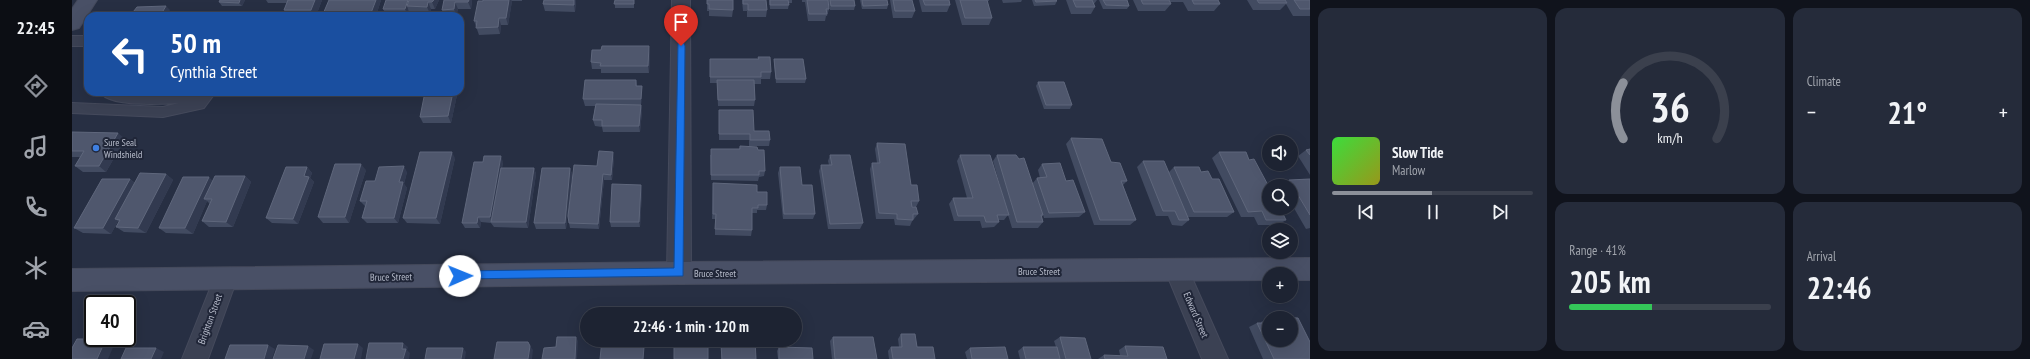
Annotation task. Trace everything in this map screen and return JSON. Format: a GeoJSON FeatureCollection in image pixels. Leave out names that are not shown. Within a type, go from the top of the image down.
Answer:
{"type":"FeatureCollection","features":[{"type":"Feature","properties":{"kind":"street"},"geometry":{"type":"LineString","coordinates":[[72,23],[88,0]]}},
{"type":"Feature","properties":{"kind":"street"},"geometry":{"type":"LineString","coordinates":[[679,273],[681,0]]}},
{"type":"Feature","properties":{"kind":"street","name":"Bruce Street"},"geometry":{"type":"LineString","coordinates":[[72,280],[679,273],[1310,269]]}},
{"type":"Feature","properties":{"kind":"street","name":"Edward Street"},"geometry":{"type":"LineString","coordinates":[[1177,270],[1215,359]]}},
{"type":"Feature","properties":{"kind":"street","name":"Brighton Street"},"geometry":{"type":"LineString","coordinates":[[195,359],[225,279]]}},
{"type":"Feature","properties":{"kind":"lane"},"geometry":{"type":"LineString","coordinates":[[72,41],[84,41]]}},
{"type":"Feature","properties":{"kind":"lane"},"geometry":{"type":"LineString","coordinates":[[115,96],[174,99],[195,96]]}},
{"type":"Feature","properties":{"kind":"lane"},"geometry":{"type":"LineString","coordinates":[[72,108],[163,112],[199,104],[206,96]]}},
{"type":"Feature","properties":{"kind":"building"},"geometry":{"type":"Polygon","coordinates":[[[220,0],[240,0],[239,3],[219,2],[220,0]]]}},
{"type":"Feature","properties":{"kind":"building"},"geometry":{"type":"Polygon","coordinates":[[[288,0],[315,0],[311,10],[284,10],[288,0]]]}},
{"type":"Feature","properties":{"kind":"building"},"geometry":{"type":"Polygon","coordinates":[[[329,0],[376,0],[371,12],[324,12],[329,0]]]}},
{"type":"Feature","properties":{"kind":"building"},"geometry":{"type":"Polygon","coordinates":[[[386,0],[408,0],[405,9],[383,9],[386,0]]]}},
{"type":"Feature","properties":{"kind":"building"},"geometry":{"type":"Polygon","coordinates":[[[409,0],[434,0],[432,2],[428,2],[427,7],[407,6],[409,0]]]}},
{"type":"Feature","properties":{"kind":"building"},"geometry":{"type":"Polygon","coordinates":[[[444,0],[469,0],[468,2],[455,2],[454,9],[442,10],[444,0]]]}},
{"type":"Feature","properties":{"kind":"building"},"geometry":{"type":"Polygon","coordinates":[[[509,0],[506,18],[499,18],[498,27],[476,28],[477,21],[474,21],[478,1],[509,0]]]}},
{"type":"Feature","properties":{"kind":"building"},"geometry":{"type":"Polygon","coordinates":[[[544,0],[574,0],[574,5],[543,4],[544,0]]]}},
{"type":"Feature","properties":{"kind":"building"},"geometry":{"type":"Polygon","coordinates":[[[615,0],[634,0],[634,4],[614,4],[615,0]]]}},
{"type":"Feature","properties":{"kind":"building"},"geometry":{"type":"Polygon","coordinates":[[[707,0],[733,0],[733,10],[709,9],[707,0]]]}},
{"type":"Feature","properties":{"kind":"building"},"geometry":{"type":"Polygon","coordinates":[[[743,0],[766,0],[767,10],[748,10],[748,4],[743,4],[743,0]]]}},
{"type":"Feature","properties":{"kind":"building"},"geometry":{"type":"Polygon","coordinates":[[[770,0],[788,0],[789,5],[770,5],[770,0]]]}},
{"type":"Feature","properties":{"kind":"building"},"geometry":{"type":"Polygon","coordinates":[[[807,0],[828,0],[829,9],[826,9],[827,14],[809,14],[807,0]]]}},
{"type":"Feature","properties":{"kind":"building"},"geometry":{"type":"Polygon","coordinates":[[[830,0],[854,0],[855,6],[831,6],[830,0]]]}},
{"type":"Feature","properties":{"kind":"building"},"geometry":{"type":"Polygon","coordinates":[[[862,0],[887,0],[888,5],[863,6],[862,0]]]}},
{"type":"Feature","properties":{"kind":"building"},"geometry":{"type":"Polygon","coordinates":[[[893,0],[912,0],[915,11],[895,11],[893,0]]]}},
{"type":"Feature","properties":{"kind":"building"},"geometry":{"type":"Polygon","coordinates":[[[923,0],[949,0],[950,5],[925,5],[923,0]]]}},
{"type":"Feature","properties":{"kind":"building"},"geometry":{"type":"Polygon","coordinates":[[[960,0],[987,0],[992,18],[965,18],[960,0]]]}},
{"type":"Feature","properties":{"kind":"building"},"geometry":{"type":"Polygon","coordinates":[[[1035,0],[1056,0],[1057,1],[1036,2],[1035,0]]]}},
{"type":"Feature","properties":{"kind":"building"},"geometry":{"type":"Polygon","coordinates":[[[1073,0],[1092,0],[1095,7],[1076,7],[1073,0]]]}},
{"type":"Feature","properties":{"kind":"building"},"geometry":{"type":"Polygon","coordinates":[[[1103,0],[1127,0],[1129,6],[1106,5],[1103,0]]]}},
{"type":"Feature","properties":{"kind":"building"},"geometry":{"type":"Polygon","coordinates":[[[1141,0],[1169,0],[1171,4],[1143,4],[1141,0]]]}},
{"type":"Feature","properties":{"kind":"building"},"geometry":{"type":"Polygon","coordinates":[[[1192,0],[1218,0],[1220,4],[1194,4],[1192,0]]]}},
{"type":"Feature","properties":{"kind":"building"},"geometry":{"type":"Polygon","coordinates":[[[1257,0],[1285,0],[1287,3],[1259,3],[1257,0]]]}},
{"type":"Feature","properties":{"kind":"building"},"geometry":{"type":"Polygon","coordinates":[[[1294,0],[1310,0],[1310,9],[1300,9],[1294,0]]]}},
{"type":"Feature","properties":{"kind":"building"},"geometry":{"type":"Polygon","coordinates":[[[166,6],[162,12],[133,12],[137,7],[166,6]]]}},
{"type":"Feature","properties":{"kind":"building"},"geometry":{"type":"Polygon","coordinates":[[[602,46],[649,46],[648,66],[600,66],[601,63],[591,62],[592,50],[601,50],[602,46]]]}},
{"type":"Feature","properties":{"kind":"building"},"geometry":{"type":"Polygon","coordinates":[[[758,57],[770,57],[771,72],[761,72],[761,77],[710,77],[710,59],[759,59],[758,57]]]}},
{"type":"Feature","properties":{"kind":"building"},"geometry":{"type":"Polygon","coordinates":[[[774,59],[803,59],[806,79],[776,79],[774,59]]]}},
{"type":"Feature","properties":{"kind":"building"},"geometry":{"type":"Polygon","coordinates":[[[585,80],[636,80],[636,86],[642,86],[641,99],[583,99],[585,80]]]}},
{"type":"Feature","properties":{"kind":"building"},"geometry":{"type":"Polygon","coordinates":[[[717,80],[754,80],[755,100],[718,100],[717,80]]]}},
{"type":"Feature","properties":{"kind":"building"},"geometry":{"type":"Polygon","coordinates":[[[1038,82],[1064,82],[1072,105],[1046,105],[1038,82]]]}},
{"type":"Feature","properties":{"kind":"building"},"geometry":{"type":"Polygon","coordinates":[[[424,96],[452,96],[448,116],[420,117],[424,96]]]}},
{"type":"Feature","properties":{"kind":"building"},"geometry":{"type":"Polygon","coordinates":[[[596,104],[641,105],[639,126],[602,126],[602,120],[593,120],[596,104]]]}},
{"type":"Feature","properties":{"kind":"building"},"geometry":{"type":"Polygon","coordinates":[[[719,110],[753,110],[754,131],[769,131],[770,140],[750,140],[750,134],[719,134],[719,110]]]}},
{"type":"Feature","properties":{"kind":"building","name":"Sure Seal Windshield"},"geometry":{"type":"Polygon","coordinates":[[[72,132],[118,133],[99,166],[75,166],[84,151],[72,151],[72,132]]]}},
{"type":"Feature","properties":{"kind":"building"},"geometry":{"type":"Polygon","coordinates":[[[1071,138],[1102,139],[1111,162],[1120,163],[1127,181],[1121,181],[1136,220],[1100,220],[1071,138]]]}},
{"type":"Feature","properties":{"kind":"building"},"geometry":{"type":"Polygon","coordinates":[[[877,143],[905,144],[911,185],[917,185],[919,201],[911,201],[912,207],[916,207],[918,214],[913,214],[913,220],[897,219],[897,214],[879,213],[872,163],[880,163],[877,143]]]}},
{"type":"Feature","properties":{"kind":"building"},"geometry":{"type":"Polygon","coordinates":[[[740,146],[757,147],[758,150],[764,150],[765,171],[759,171],[759,175],[711,175],[711,149],[740,149],[740,146]]]}},
{"type":"Feature","properties":{"kind":"building"},"geometry":{"type":"Polygon","coordinates":[[[1310,149],[1310,155],[1306,150],[1310,149]]]}},
{"type":"Feature","properties":{"kind":"building"},"geometry":{"type":"Polygon","coordinates":[[[599,151],[613,152],[611,175],[603,174],[598,224],[569,223],[568,216],[574,165],[597,166],[599,151]]]}},
{"type":"Feature","properties":{"kind":"building"},"geometry":{"type":"Polygon","coordinates":[[[420,152],[452,152],[436,218],[403,218],[420,152]]]}},
{"type":"Feature","properties":{"kind":"building"},"geometry":{"type":"Polygon","coordinates":[[[1219,152],[1246,152],[1249,160],[1254,159],[1265,179],[1262,179],[1262,211],[1248,212],[1219,152]]]}},
{"type":"Feature","properties":{"kind":"building"},"geometry":{"type":"Polygon","coordinates":[[[830,155],[850,155],[863,223],[830,224],[821,165],[832,165],[830,155]]]}},
{"type":"Feature","properties":{"kind":"building"},"geometry":{"type":"Polygon","coordinates":[[[960,155],[990,155],[1009,215],[997,215],[999,222],[986,222],[984,216],[958,216],[953,198],[973,198],[960,155]]]}},
{"type":"Feature","properties":{"kind":"building"},"geometry":{"type":"Polygon","coordinates":[[[997,155],[1016,155],[1019,159],[1024,158],[1043,215],[1041,215],[1043,222],[1017,222],[997,155]]]}},
{"type":"Feature","properties":{"kind":"building"},"geometry":{"type":"Polygon","coordinates":[[[484,156],[501,156],[490,217],[478,217],[477,223],[462,223],[474,162],[483,162],[484,156]]]}},
{"type":"Feature","properties":{"kind":"building"},"geometry":{"type":"Polygon","coordinates":[[[1143,161],[1164,161],[1189,220],[1179,220],[1175,211],[1163,211],[1143,161]]]}},
{"type":"Feature","properties":{"kind":"building"},"geometry":{"type":"Polygon","coordinates":[[[1060,163],[1066,181],[1073,180],[1085,212],[1049,213],[1037,178],[1047,177],[1042,164],[1060,163]]]}},
{"type":"Feature","properties":{"kind":"building"},"geometry":{"type":"Polygon","coordinates":[[[335,164],[361,164],[345,217],[318,217],[335,164]]]}},
{"type":"Feature","properties":{"kind":"building"},"geometry":{"type":"Polygon","coordinates":[[[404,166],[399,182],[403,182],[394,218],[362,218],[367,201],[360,201],[366,181],[375,181],[379,167],[404,166]]]}},
{"type":"Feature","properties":{"kind":"building"},"geometry":{"type":"Polygon","coordinates":[[[286,167],[307,167],[304,176],[309,177],[293,219],[266,218],[286,167]]]}},
{"type":"Feature","properties":{"kind":"building"},"geometry":{"type":"Polygon","coordinates":[[[780,167],[800,167],[802,185],[812,185],[815,214],[784,214],[780,167]]]}},
{"type":"Feature","properties":{"kind":"building"},"geometry":{"type":"Polygon","coordinates":[[[1174,167],[1199,167],[1201,172],[1208,171],[1212,179],[1219,179],[1234,212],[1194,212],[1174,167]]]}},
{"type":"Feature","properties":{"kind":"building"},"geometry":{"type":"Polygon","coordinates":[[[501,168],[534,168],[526,222],[491,222],[501,168]]]}},
{"type":"Feature","properties":{"kind":"building"},"geometry":{"type":"Polygon","coordinates":[[[542,168],[570,168],[565,223],[534,223],[542,168]]]}},
{"type":"Feature","properties":{"kind":"building"},"geometry":{"type":"Polygon","coordinates":[[[140,173],[166,174],[138,228],[116,227],[120,220],[115,219],[140,173]]]}},
{"type":"Feature","properties":{"kind":"building"},"geometry":{"type":"Polygon","coordinates":[[[215,176],[245,176],[226,222],[202,221],[212,199],[204,199],[215,176]]]}},
{"type":"Feature","properties":{"kind":"building"},"geometry":{"type":"Polygon","coordinates":[[[183,177],[209,177],[185,228],[159,228],[183,177]]]}},
{"type":"Feature","properties":{"kind":"building"},"geometry":{"type":"Polygon","coordinates":[[[102,179],[130,179],[103,228],[74,228],[102,179]]]}},
{"type":"Feature","properties":{"kind":"building"},"geometry":{"type":"Polygon","coordinates":[[[1310,179],[1310,215],[1298,195],[1298,180],[1310,179]]]}},
{"type":"Feature","properties":{"kind":"building"},"geometry":{"type":"Polygon","coordinates":[[[713,183],[757,185],[757,192],[767,192],[767,205],[758,205],[758,208],[752,208],[752,230],[715,229],[716,214],[713,214],[713,183]]]}},
{"type":"Feature","properties":{"kind":"building"},"geometry":{"type":"Polygon","coordinates":[[[612,184],[641,185],[639,222],[610,222],[612,184]]]}},
{"type":"Feature","properties":{"kind":"building"},"geometry":{"type":"Polygon","coordinates":[[[1264,215],[1284,215],[1286,220],[1266,220],[1264,215]]]}},
{"type":"Feature","properties":{"kind":"building"},"geometry":{"type":"Polygon","coordinates":[[[1298,318],[1310,342],[1310,359],[1274,359],[1268,347],[1298,347],[1298,318]]]}},
{"type":"Feature","properties":{"kind":"building"},"geometry":{"type":"Polygon","coordinates":[[[1257,323],[1262,323],[1262,334],[1257,323]]]}},
{"type":"Feature","properties":{"kind":"building"},"geometry":{"type":"Polygon","coordinates":[[[901,334],[915,334],[917,347],[933,347],[935,359],[893,359],[891,347],[902,347],[901,334]]]}},
{"type":"Feature","properties":{"kind":"building"},"geometry":{"type":"Polygon","coordinates":[[[557,337],[576,337],[575,359],[542,359],[544,348],[556,347],[557,337]]]}},
{"type":"Feature","properties":{"kind":"building"},"geometry":{"type":"Polygon","coordinates":[[[833,337],[873,337],[877,359],[835,359],[833,337]]]}},
{"type":"Feature","properties":{"kind":"building"},"geometry":{"type":"Polygon","coordinates":[[[1060,337],[1085,338],[1091,359],[1066,359],[1060,337]]]}},
{"type":"Feature","properties":{"kind":"building"},"geometry":{"type":"Polygon","coordinates":[[[77,339],[84,339],[84,347],[102,347],[97,359],[72,359],[72,348],[77,339]]]}},
{"type":"Feature","properties":{"kind":"building"},"geometry":{"type":"Polygon","coordinates":[[[497,342],[528,342],[530,346],[528,359],[494,359],[497,342]]]}},
{"type":"Feature","properties":{"kind":"building"},"geometry":{"type":"Polygon","coordinates":[[[369,343],[403,343],[402,349],[406,349],[403,359],[366,359],[369,343]]]}},
{"type":"Feature","properties":{"kind":"building"},"geometry":{"type":"Polygon","coordinates":[[[324,344],[358,344],[354,359],[320,359],[324,344]]]}},
{"type":"Feature","properties":{"kind":"building"},"geometry":{"type":"Polygon","coordinates":[[[230,345],[268,345],[264,359],[225,359],[230,345]]]}},
{"type":"Feature","properties":{"kind":"building"},"geometry":{"type":"Polygon","coordinates":[[[278,345],[308,346],[304,359],[273,359],[278,345]]]}},
{"type":"Feature","properties":{"kind":"building"},"geometry":{"type":"Polygon","coordinates":[[[1125,346],[1163,347],[1167,359],[1105,359],[1104,355],[1128,356],[1125,346]]]}},
{"type":"Feature","properties":{"kind":"building"},"geometry":{"type":"Polygon","coordinates":[[[601,347],[644,347],[643,359],[600,359],[601,347]]]}},
{"type":"Feature","properties":{"kind":"building"},"geometry":{"type":"Polygon","coordinates":[[[674,347],[708,347],[708,359],[674,359],[674,347]]]}},
{"type":"Feature","properties":{"kind":"building"},"geometry":{"type":"Polygon","coordinates":[[[721,347],[755,347],[756,359],[722,359],[721,347]]]}},
{"type":"Feature","properties":{"kind":"building"},"geometry":{"type":"Polygon","coordinates":[[[779,347],[812,348],[813,359],[779,359],[779,347]]]}},
{"type":"Feature","properties":{"kind":"building"},"geometry":{"type":"Polygon","coordinates":[[[1005,347],[1008,359],[972,359],[970,348],[1005,347]]]}},
{"type":"Feature","properties":{"kind":"building"},"geometry":{"type":"Polygon","coordinates":[[[1023,347],[1057,347],[1060,359],[1026,359],[1023,347]]]}},
{"type":"Feature","properties":{"kind":"building"},"geometry":{"type":"Polygon","coordinates":[[[126,348],[156,348],[151,359],[121,359],[126,348]]]}},
{"type":"Feature","properties":{"kind":"building"},"geometry":{"type":"Polygon","coordinates":[[[427,348],[463,348],[461,359],[425,359],[427,348]]]}},
{"type":"Feature","properties":{"kind":"place","name":"Sure Seal Windshield"},"geometry":{"type":"Point","coordinates":[96,148]}},
{"type":"Feature","properties":{"kind":"route"},"geometry":{"type":"LineString","coordinates":[[460,276],[679,273],[681,46]]}}]}
